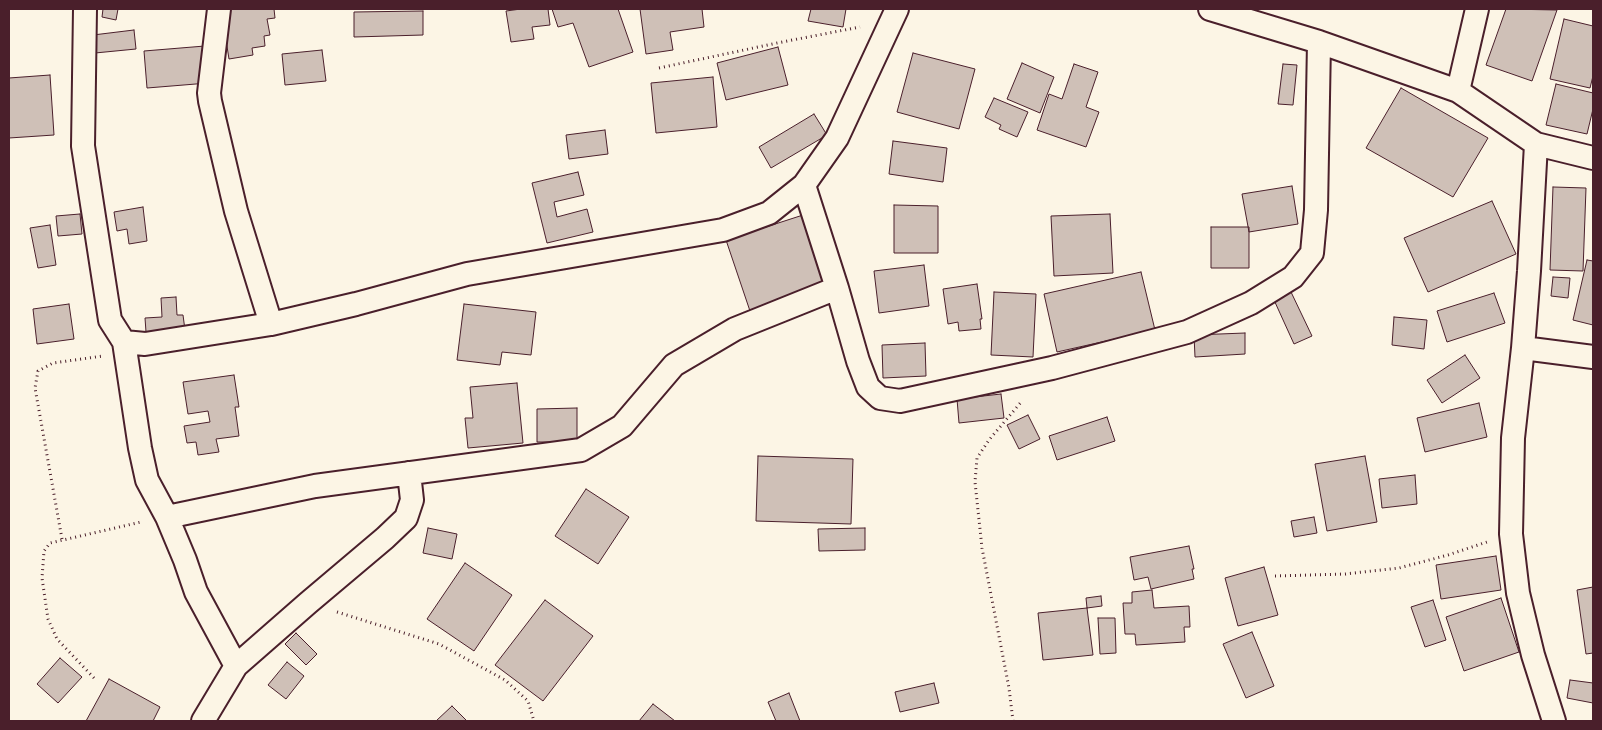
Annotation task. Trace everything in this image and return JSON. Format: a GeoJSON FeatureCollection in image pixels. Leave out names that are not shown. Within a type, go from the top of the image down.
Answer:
{"type":"FeatureCollection","features":[{"type":"Feature","properties":{"kind":"street"},"geometry":{"type":"LineString","coordinates":[[85,9],[83,146],[110,320],[124,348],[147,480],[185,560],[196,592],[236,666]]}},
{"type":"Feature","properties":{"kind":"street"},"geometry":{"type":"LineString","coordinates":[[219,9],[209,93],[210,101],[236,211],[270,324]]}},
{"type":"Feature","properties":{"kind":"street"},"geometry":{"type":"LineString","coordinates":[[1210,9],[1319,42],[1458,91],[1536,144],[1593,158]]}},
{"type":"Feature","properties":{"kind":"street"},"geometry":{"type":"LineString","coordinates":[[1458,91],[1477,9]]}},
{"type":"Feature","properties":{"kind":"street"},"geometry":{"type":"LineString","coordinates":[[124,348],[270,324],[356,304],[467,274],[723,230],[768,213],[804,186],[837,138],[895,15]]}},
{"type":"Feature","properties":{"kind":"street"},"geometry":{"type":"LineString","coordinates":[[804,186],[858,361],[868,387],[880,398],[900,401],[1052,368],[1187,332],[1251,303],[1293,277],[1312,253],[1316,210],[1319,42]]}},
{"type":"Feature","properties":{"kind":"street"},"geometry":{"type":"LineString","coordinates":[[1536,144],[1523,348],[1513,438],[1511,534],[1518,593],[1533,655],[1554,721]]}},
{"type":"Feature","properties":{"kind":"street"},"geometry":{"type":"LineString","coordinates":[[166,517],[315,486],[581,450],[622,426],[674,365],[735,329],[837,288]]}},
{"type":"Feature","properties":{"kind":"street"},"geometry":{"type":"LineString","coordinates":[[1523,348],[1593,357]]}},
{"type":"Feature","properties":{"kind":"street"},"geometry":{"type":"LineString","coordinates":[[203,721],[236,666],[406,518],[412,500],[409,473]]}},
{"type":"Feature","properties":{"kind":"path"},"geometry":{"type":"LineString","coordinates":[[659,68],[895,15]]}},
{"type":"Feature","properties":{"kind":"path"},"geometry":{"type":"LineString","coordinates":[[62,539],[35,388],[38,371],[53,363],[124,348]]}},
{"type":"Feature","properties":{"kind":"path"},"geometry":{"type":"LineString","coordinates":[[1012,721],[1010,688],[982,548],[976,482],[978,458],[989,440],[1026,397]]}},
{"type":"Feature","properties":{"kind":"path"},"geometry":{"type":"LineString","coordinates":[[94,678],[57,639],[48,619],[42,578],[44,551],[50,543],[62,539],[166,517]]}},
{"type":"Feature","properties":{"kind":"path"},"geometry":{"type":"LineString","coordinates":[[1275,576],[1345,574],[1399,568],[1448,555],[1511,534]]}},
{"type":"Feature","properties":{"kind":"path"},"geometry":{"type":"LineString","coordinates":[[308,603],[439,644],[506,680],[528,701],[534,721]]}},
{"type":"Feature","properties":{"kind":"building"},"geometry":{"type":"Polygon","coordinates":[[[103,9],[118,9],[116,20],[102,17],[103,9]]]}},
{"type":"Feature","properties":{"kind":"building"},"geometry":{"type":"Polygon","coordinates":[[[221,9],[274,9],[275,18],[267,19],[270,35],[264,36],[265,46],[252,48],[253,55],[229,59],[221,9]]]}},
{"type":"Feature","properties":{"kind":"building"},"geometry":{"type":"Polygon","coordinates":[[[548,9],[550,25],[532,27],[534,39],[511,42],[506,11],[548,9]]]}},
{"type":"Feature","properties":{"kind":"building"},"geometry":{"type":"Polygon","coordinates":[[[552,9],[618,9],[633,52],[589,67],[573,23],[558,27],[552,9]]]}},
{"type":"Feature","properties":{"kind":"building"},"geometry":{"type":"Polygon","coordinates":[[[640,9],[702,9],[704,27],[670,32],[673,50],[646,54],[640,9]]]}},
{"type":"Feature","properties":{"kind":"building"},"geometry":{"type":"Polygon","coordinates":[[[811,9],[846,9],[843,27],[808,21],[811,9]]]}},
{"type":"Feature","properties":{"kind":"building"},"geometry":{"type":"Polygon","coordinates":[[[1506,9],[1557,10],[1532,81],[1486,65],[1506,9]]]}},
{"type":"Feature","properties":{"kind":"building"},"geometry":{"type":"Polygon","coordinates":[[[423,11],[423,35],[354,37],[354,12],[423,11]]]}},
{"type":"Feature","properties":{"kind":"building"},"geometry":{"type":"Polygon","coordinates":[[[1564,19],[1593,26],[1593,76],[1590,88],[1550,79],[1564,19]]]}},
{"type":"Feature","properties":{"kind":"building"},"geometry":{"type":"Polygon","coordinates":[[[134,30],[136,49],[95,53],[93,35],[134,30]]]}},
{"type":"Feature","properties":{"kind":"building"},"geometry":{"type":"Polygon","coordinates":[[[205,46],[208,83],[147,88],[144,51],[205,46]]]}},
{"type":"Feature","properties":{"kind":"building"},"geometry":{"type":"Polygon","coordinates":[[[778,47],[788,85],[726,100],[717,63],[778,47]]]}},
{"type":"Feature","properties":{"kind":"building"},"geometry":{"type":"Polygon","coordinates":[[[322,50],[326,81],[285,85],[282,54],[322,50]]]}},
{"type":"Feature","properties":{"kind":"building"},"geometry":{"type":"Polygon","coordinates":[[[913,53],[975,69],[959,129],[897,112],[913,53]]]}},
{"type":"Feature","properties":{"kind":"building"},"geometry":{"type":"Polygon","coordinates":[[[1022,63],[1054,77],[1040,113],[1007,99],[1022,63]]]}},
{"type":"Feature","properties":{"kind":"building"},"geometry":{"type":"Polygon","coordinates":[[[1074,64],[1098,72],[1086,107],[1099,112],[1086,147],[1037,130],[1049,94],[1062,99],[1074,64]]]}},
{"type":"Feature","properties":{"kind":"building"},"geometry":{"type":"Polygon","coordinates":[[[1283,64],[1297,65],[1293,105],[1278,104],[1283,64]]]}},
{"type":"Feature","properties":{"kind":"building"},"geometry":{"type":"Polygon","coordinates":[[[50,75],[54,135],[9,138],[9,78],[50,75]]]}},
{"type":"Feature","properties":{"kind":"building"},"geometry":{"type":"Polygon","coordinates":[[[713,77],[717,127],[656,133],[651,83],[713,77]]]}},
{"type":"Feature","properties":{"kind":"building"},"geometry":{"type":"Polygon","coordinates":[[[1556,84],[1593,93],[1593,109],[1587,134],[1546,125],[1556,84]]]}},
{"type":"Feature","properties":{"kind":"building"},"geometry":{"type":"Polygon","coordinates":[[[1401,88],[1488,138],[1453,197],[1366,148],[1401,88]]]}},
{"type":"Feature","properties":{"kind":"building"},"geometry":{"type":"Polygon","coordinates":[[[994,98],[1028,112],[1017,137],[999,129],[1001,125],[985,117],[994,98]]]}},
{"type":"Feature","properties":{"kind":"building"},"geometry":{"type":"Polygon","coordinates":[[[814,114],[827,135],[771,168],[759,147],[814,114]]]}},
{"type":"Feature","properties":{"kind":"building"},"geometry":{"type":"Polygon","coordinates":[[[605,130],[608,154],[569,159],[566,135],[605,130]]]}},
{"type":"Feature","properties":{"kind":"building"},"geometry":{"type":"Polygon","coordinates":[[[893,141],[947,148],[943,182],[889,174],[893,141]]]}},
{"type":"Feature","properties":{"kind":"building"},"geometry":{"type":"Polygon","coordinates":[[[578,172],[584,195],[554,202],[557,217],[587,209],[593,232],[547,243],[532,183],[578,172]]]}},
{"type":"Feature","properties":{"kind":"building"},"geometry":{"type":"Polygon","coordinates":[[[1292,186],[1298,224],[1249,232],[1242,194],[1292,186]]]}},
{"type":"Feature","properties":{"kind":"building"},"geometry":{"type":"Polygon","coordinates":[[[1553,187],[1586,188],[1583,271],[1550,270],[1553,187]]]}},
{"type":"Feature","properties":{"kind":"building"},"geometry":{"type":"Polygon","coordinates":[[[1492,201],[1516,254],[1428,292],[1404,238],[1492,201]]]}},
{"type":"Feature","properties":{"kind":"building"},"geometry":{"type":"Polygon","coordinates":[[[894,205],[938,206],[938,253],[894,253],[894,205]]]}},
{"type":"Feature","properties":{"kind":"building"},"geometry":{"type":"Polygon","coordinates":[[[143,207],[147,241],[129,244],[127,229],[117,231],[114,212],[143,207]]]}},
{"type":"Feature","properties":{"kind":"building"},"geometry":{"type":"Polygon","coordinates":[[[80,214],[82,234],[58,236],[56,216],[80,214]]]}},
{"type":"Feature","properties":{"kind":"building"},"geometry":{"type":"Polygon","coordinates":[[[1110,214],[1113,273],[1054,276],[1051,216],[1110,214]]]}},
{"type":"Feature","properties":{"kind":"building"},"geometry":{"type":"Polygon","coordinates":[[[803,215],[827,289],[751,314],[726,240],[803,215]]]}},
{"type":"Feature","properties":{"kind":"building"},"geometry":{"type":"Polygon","coordinates":[[[50,225],[56,265],[38,268],[30,228],[50,225]]]}},
{"type":"Feature","properties":{"kind":"building"},"geometry":{"type":"Polygon","coordinates":[[[1211,227],[1249,227],[1249,268],[1211,268],[1211,227]]]}},
{"type":"Feature","properties":{"kind":"building"},"geometry":{"type":"Polygon","coordinates":[[[1587,260],[1593,261],[1593,325],[1573,320],[1587,260]]]}},
{"type":"Feature","properties":{"kind":"building"},"geometry":{"type":"Polygon","coordinates":[[[924,265],[929,306],[879,313],[874,271],[924,265]]]}},
{"type":"Feature","properties":{"kind":"building"},"geometry":{"type":"Polygon","coordinates":[[[1141,272],[1155,330],[1057,352],[1044,294],[1141,272]]]}},
{"type":"Feature","properties":{"kind":"building"},"geometry":{"type":"Polygon","coordinates":[[[1553,277],[1570,278],[1568,298],[1551,296],[1553,277]]]}},
{"type":"Feature","properties":{"kind":"building"},"geometry":{"type":"Polygon","coordinates":[[[977,284],[982,319],[980,319],[981,329],[959,331],[958,322],[948,324],[943,289],[977,284]]]}},
{"type":"Feature","properties":{"kind":"building"},"geometry":{"type":"Polygon","coordinates":[[[994,292],[1036,294],[1033,357],[991,355],[994,292]]]}},
{"type":"Feature","properties":{"kind":"building"},"geometry":{"type":"Polygon","coordinates":[[[1291,292],[1312,336],[1294,344],[1274,300],[1291,292]]]}},
{"type":"Feature","properties":{"kind":"building"},"geometry":{"type":"Polygon","coordinates":[[[1494,293],[1505,323],[1447,342],[1437,311],[1494,293]]]}},
{"type":"Feature","properties":{"kind":"building"},"geometry":{"type":"Polygon","coordinates":[[[176,297],[177,315],[183,315],[185,330],[146,332],[145,318],[162,317],[161,298],[176,297]]]}},
{"type":"Feature","properties":{"kind":"building"},"geometry":{"type":"Polygon","coordinates":[[[69,304],[74,339],[37,344],[33,309],[69,304]]]}},
{"type":"Feature","properties":{"kind":"building"},"geometry":{"type":"Polygon","coordinates":[[[464,304],[536,312],[531,355],[502,352],[500,365],[457,360],[464,304]]]}},
{"type":"Feature","properties":{"kind":"building"},"geometry":{"type":"Polygon","coordinates":[[[1394,317],[1427,320],[1424,349],[1392,345],[1394,317]]]}},
{"type":"Feature","properties":{"kind":"building"},"geometry":{"type":"Polygon","coordinates":[[[1245,333],[1245,354],[1195,357],[1194,335],[1245,333]]]}},
{"type":"Feature","properties":{"kind":"building"},"geometry":{"type":"Polygon","coordinates":[[[925,343],[926,376],[883,378],[882,345],[925,343]]]}},
{"type":"Feature","properties":{"kind":"building"},"geometry":{"type":"Polygon","coordinates":[[[1465,355],[1480,378],[1442,403],[1427,380],[1465,355]]]}},
{"type":"Feature","properties":{"kind":"building"},"geometry":{"type":"Polygon","coordinates":[[[234,375],[239,407],[235,407],[239,436],[216,439],[219,452],[198,455],[196,442],[187,443],[184,426],[210,422],[208,411],[188,414],[183,382],[234,375]]]}},
{"type":"Feature","properties":{"kind":"building"},"geometry":{"type":"Polygon","coordinates":[[[517,383],[523,443],[468,448],[465,418],[473,418],[470,387],[517,383]]]}},
{"type":"Feature","properties":{"kind":"building"},"geometry":{"type":"Polygon","coordinates":[[[1001,394],[1004,418],[959,423],[957,399],[1001,394]]]}},
{"type":"Feature","properties":{"kind":"building"},"geometry":{"type":"Polygon","coordinates":[[[1479,403],[1487,437],[1425,452],[1417,418],[1479,403]]]}},
{"type":"Feature","properties":{"kind":"building"},"geometry":{"type":"Polygon","coordinates":[[[577,408],[577,442],[537,442],[537,409],[577,408]]]}},
{"type":"Feature","properties":{"kind":"building"},"geometry":{"type":"Polygon","coordinates":[[[1028,415],[1040,439],[1019,449],[1007,425],[1028,415]]]}},
{"type":"Feature","properties":{"kind":"building"},"geometry":{"type":"Polygon","coordinates":[[[1107,417],[1115,441],[1057,460],[1049,436],[1107,417]]]}},
{"type":"Feature","properties":{"kind":"building"},"geometry":{"type":"Polygon","coordinates":[[[758,456],[853,459],[851,524],[756,521],[758,456]]]}},
{"type":"Feature","properties":{"kind":"building"},"geometry":{"type":"Polygon","coordinates":[[[1365,456],[1377,522],[1327,531],[1315,464],[1365,456]]]}},
{"type":"Feature","properties":{"kind":"building"},"geometry":{"type":"Polygon","coordinates":[[[1415,475],[1417,504],[1382,508],[1379,479],[1415,475]]]}},
{"type":"Feature","properties":{"kind":"building"},"geometry":{"type":"Polygon","coordinates":[[[586,489],[629,517],[598,564],[555,536],[586,489]]]}},
{"type":"Feature","properties":{"kind":"building"},"geometry":{"type":"Polygon","coordinates":[[[1314,517],[1317,533],[1294,537],[1291,521],[1314,517]]]}},
{"type":"Feature","properties":{"kind":"building"},"geometry":{"type":"Polygon","coordinates":[[[428,528],[457,534],[452,559],[423,553],[428,528]]]}},
{"type":"Feature","properties":{"kind":"building"},"geometry":{"type":"Polygon","coordinates":[[[865,528],[865,550],[819,551],[818,529],[865,528]]]}},
{"type":"Feature","properties":{"kind":"building"},"geometry":{"type":"Polygon","coordinates":[[[1189,546],[1194,579],[1151,589],[1148,577],[1134,580],[1130,557],[1189,546]]]}},
{"type":"Feature","properties":{"kind":"building"},"geometry":{"type":"Polygon","coordinates":[[[1496,556],[1501,590],[1441,599],[1436,565],[1496,556]]]}},
{"type":"Feature","properties":{"kind":"building"},"geometry":{"type":"Polygon","coordinates":[[[465,563],[512,595],[474,651],[427,619],[465,563]]]}},
{"type":"Feature","properties":{"kind":"building"},"geometry":{"type":"Polygon","coordinates":[[[1264,567],[1278,615],[1238,626],[1225,578],[1264,567]]]}},
{"type":"Feature","properties":{"kind":"building"},"geometry":{"type":"Polygon","coordinates":[[[1593,587],[1593,653],[1586,654],[1577,590],[1593,587]]]}},
{"type":"Feature","properties":{"kind":"building"},"geometry":{"type":"Polygon","coordinates":[[[1152,590],[1154,608],[1189,606],[1190,627],[1184,627],[1185,642],[1136,645],[1135,634],[1125,634],[1123,603],[1132,603],[1132,592],[1152,590]]]}},
{"type":"Feature","properties":{"kind":"building"},"geometry":{"type":"Polygon","coordinates":[[[1101,596],[1102,606],[1087,608],[1086,598],[1101,596]]]}},
{"type":"Feature","properties":{"kind":"building"},"geometry":{"type":"Polygon","coordinates":[[[1501,598],[1519,652],[1464,671],[1446,617],[1501,598]]]}},
{"type":"Feature","properties":{"kind":"building"},"geometry":{"type":"Polygon","coordinates":[[[545,600],[593,636],[543,701],[495,665],[545,600]]]}},
{"type":"Feature","properties":{"kind":"building"},"geometry":{"type":"Polygon","coordinates":[[[1433,600],[1446,640],[1425,647],[1411,607],[1433,600]]]}},
{"type":"Feature","properties":{"kind":"building"},"geometry":{"type":"Polygon","coordinates":[[[1087,608],[1093,655],[1043,660],[1038,613],[1087,608]]]}},
{"type":"Feature","properties":{"kind":"building"},"geometry":{"type":"Polygon","coordinates":[[[1098,618],[1115,618],[1116,653],[1100,654],[1098,618]]]}},
{"type":"Feature","properties":{"kind":"building"},"geometry":{"type":"Polygon","coordinates":[[[1252,632],[1274,686],[1246,698],[1223,644],[1252,632]]]}},
{"type":"Feature","properties":{"kind":"building"},"geometry":{"type":"Polygon","coordinates":[[[296,633],[317,654],[306,665],[285,644],[296,633]]]}},
{"type":"Feature","properties":{"kind":"building"},"geometry":{"type":"Polygon","coordinates":[[[60,658],[82,677],[58,703],[37,684],[60,658]]]}},
{"type":"Feature","properties":{"kind":"building"},"geometry":{"type":"Polygon","coordinates":[[[287,662],[304,676],[286,699],[268,685],[287,662]]]}},
{"type":"Feature","properties":{"kind":"building"},"geometry":{"type":"Polygon","coordinates":[[[109,679],[160,707],[153,721],[86,721],[109,679]]]}},
{"type":"Feature","properties":{"kind":"building"},"geometry":{"type":"Polygon","coordinates":[[[1570,680],[1593,683],[1593,703],[1567,698],[1570,680]]]}},
{"type":"Feature","properties":{"kind":"building"},"geometry":{"type":"Polygon","coordinates":[[[934,683],[939,703],[900,712],[895,692],[934,683]]]}},
{"type":"Feature","properties":{"kind":"building"},"geometry":{"type":"Polygon","coordinates":[[[789,693],[800,721],[776,721],[768,702],[789,693]]]}},
{"type":"Feature","properties":{"kind":"building"},"geometry":{"type":"Polygon","coordinates":[[[653,704],[675,721],[639,721],[653,704]]]}},
{"type":"Feature","properties":{"kind":"building"},"geometry":{"type":"Polygon","coordinates":[[[452,706],[467,721],[436,721],[452,706]]]}}]}
